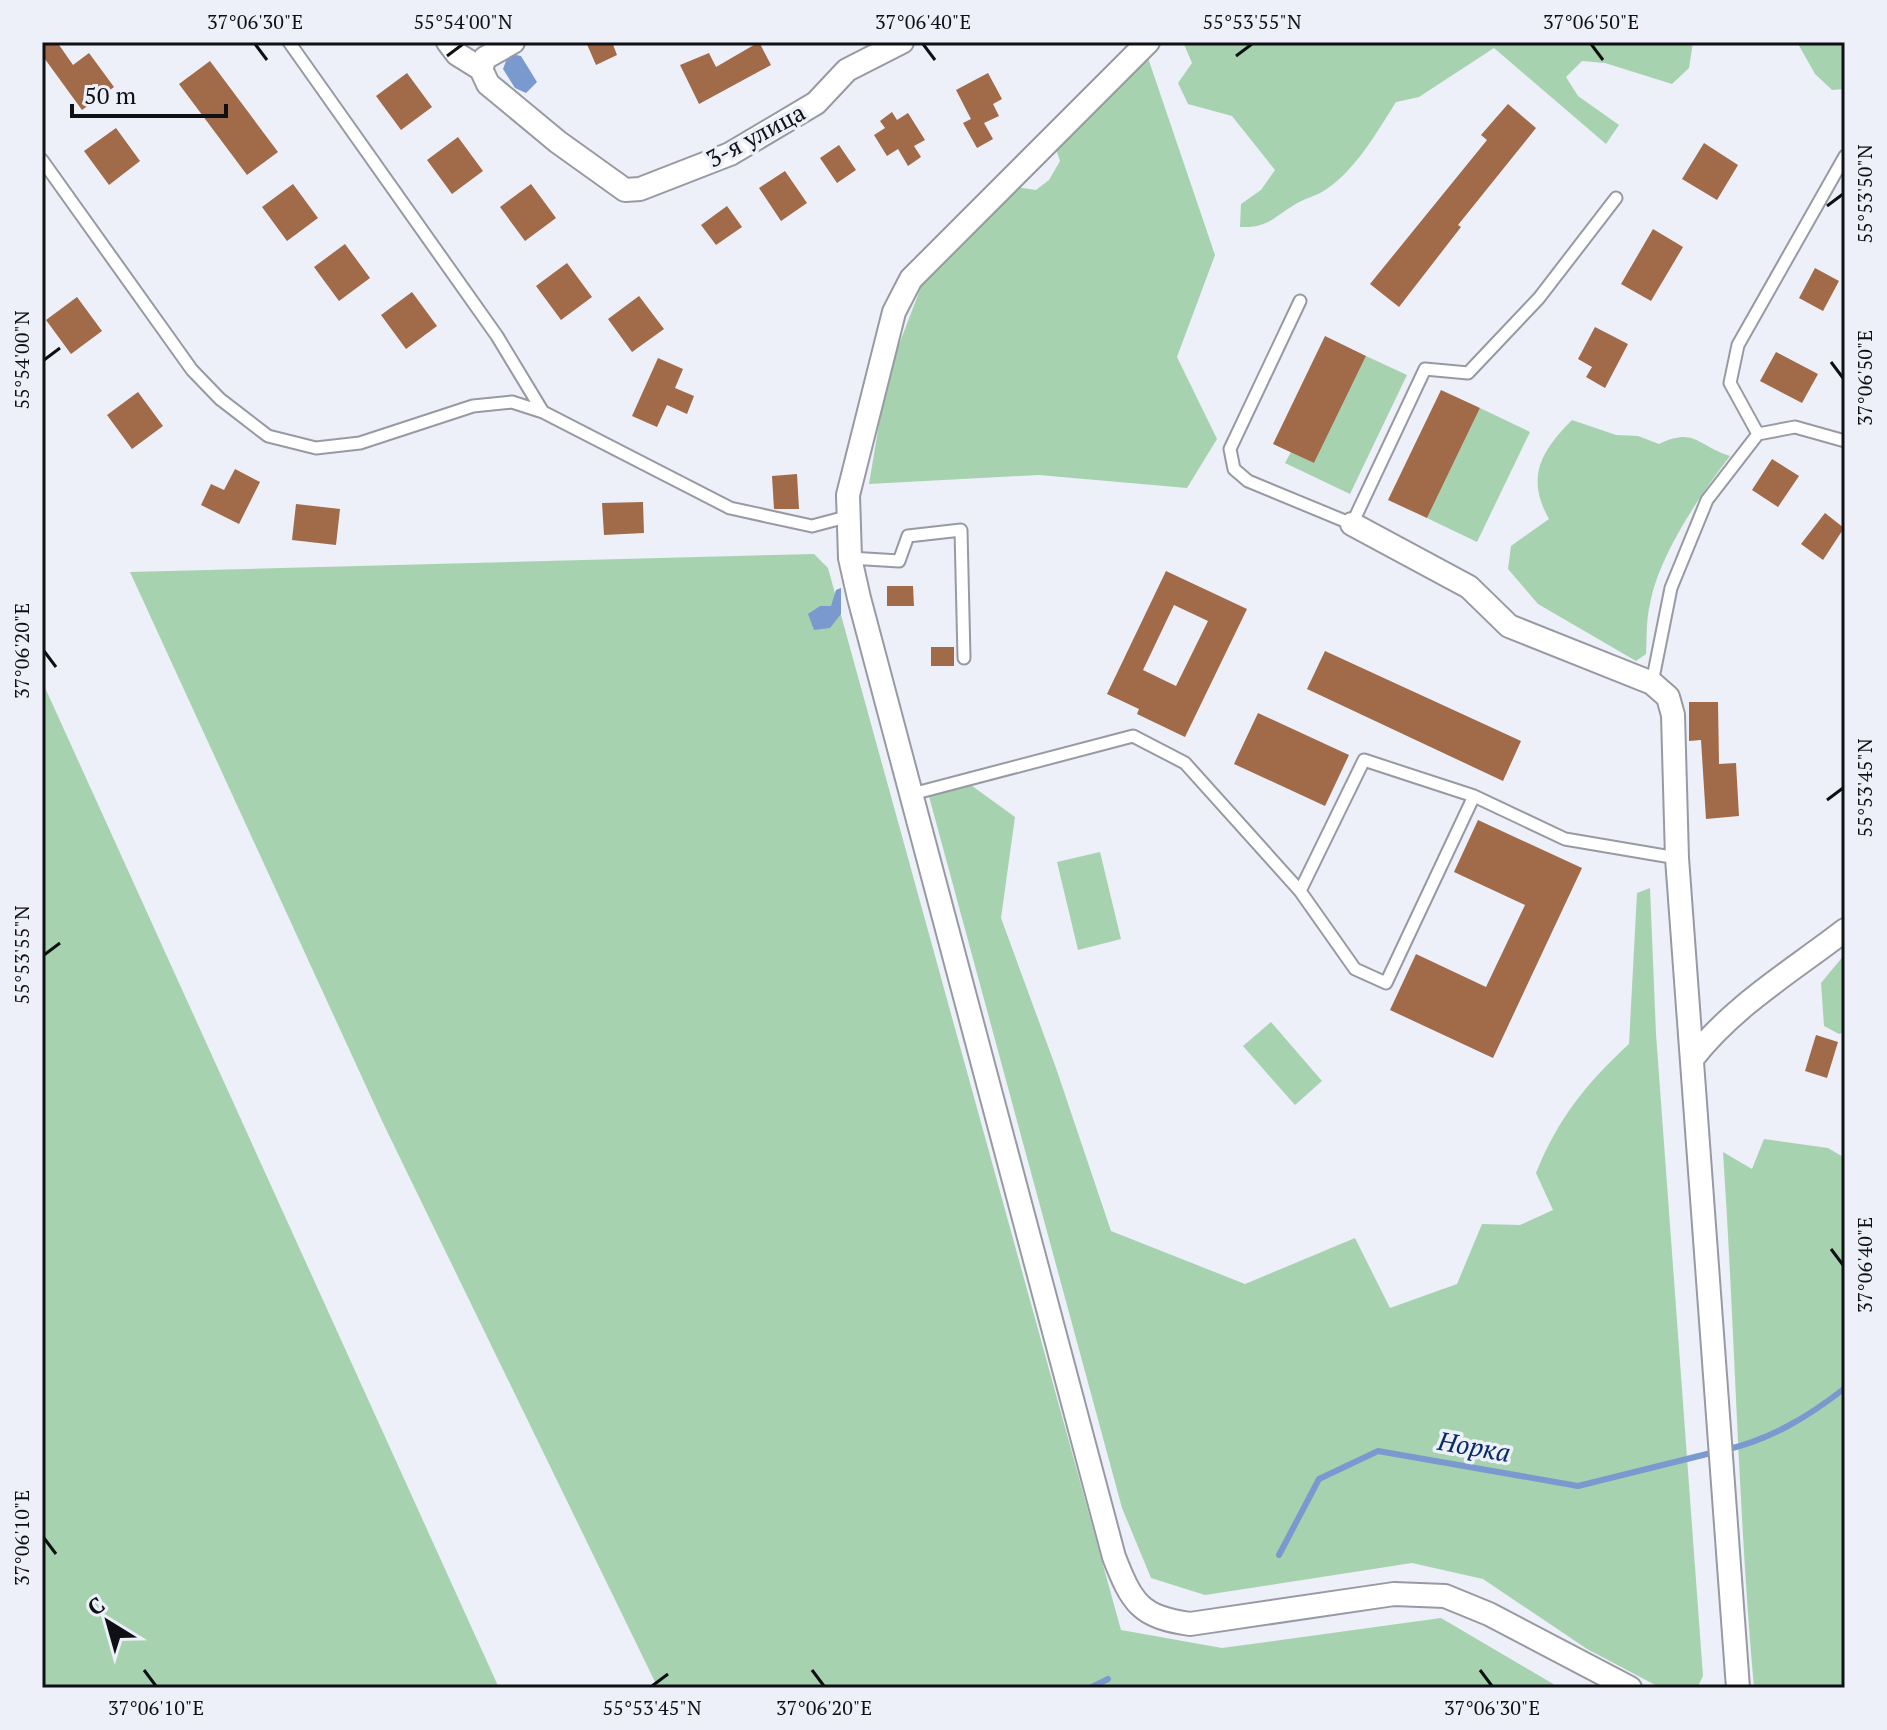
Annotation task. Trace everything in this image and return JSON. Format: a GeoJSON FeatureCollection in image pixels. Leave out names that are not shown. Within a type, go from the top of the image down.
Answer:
{"type":"FeatureCollection","features":[{"type":"Feature","properties":{"kind":"street"},"geometry":{"type":"LineString","coordinates":[[448,42],[457,54],[481,69],[485,58],[513,42]]}},
{"type":"Feature","properties":{"kind":"street","name":"3-я улица"},"geometry":{"type":"LineString","coordinates":[[481,69],[488,84],[611,183],[625,190],[640,189],[730,154],[816,103],[847,70],[902,42]]}},
{"type":"Feature","properties":{"kind":"street"},"geometry":{"type":"LineString","coordinates":[[1148,42],[919,270],[894,312],[864,424],[846,517],[850,558],[1114,1557],[1126,1587],[1140,1608],[1162,1620],[1190,1624],[1394,1594],[1445,1596],[1489,1614],[1630,1688]]}},
{"type":"Feature","properties":{"kind":"street"},"geometry":{"type":"LineString","coordinates":[[1352,524],[1469,587],[1509,626],[1652,683],[1668,697],[1673,715],[1677,858],[1738,1688]]}},
{"type":"Feature","properties":{"kind":"street"},"geometry":{"type":"LineString","coordinates":[[1692,1059],[1711,1035],[1748,1001],[1845,930]]}},
{"type":"Feature","properties":{"kind":"lane"},"geometry":{"type":"LineString","coordinates":[[289,42],[497,336],[543,412]]}},
{"type":"Feature","properties":{"kind":"lane"},"geometry":{"type":"LineString","coordinates":[[1758,434],[1730,383],[1738,345],[1845,156]]}},
{"type":"Feature","properties":{"kind":"lane"},"geometry":{"type":"LineString","coordinates":[[42,160],[192,370],[220,399],[268,436],[316,448],[360,443],[473,406],[512,402],[543,412],[730,508],[812,526],[846,517]]}},
{"type":"Feature","properties":{"kind":"lane"},"geometry":{"type":"LineString","coordinates":[[1300,301],[1230,449],[1234,469],[1248,481],[1352,524],[1425,369],[1468,373],[1539,298],[1616,198]]}},
{"type":"Feature","properties":{"kind":"lane"},"geometry":{"type":"LineString","coordinates":[[1652,683],[1671,588],[1707,500],[1758,434],[1795,427],[1845,441]]}},
{"type":"Feature","properties":{"kind":"lane"},"geometry":{"type":"LineString","coordinates":[[850,558],[899,561],[908,536],[961,530],[964,658]]}},
{"type":"Feature","properties":{"kind":"lane"},"geometry":{"type":"LineString","coordinates":[[912,794],[1133,736],[1185,763],[1300,891],[1355,969],[1386,983],[1474,796]]}},
{"type":"Feature","properties":{"kind":"lane"},"geometry":{"type":"LineString","coordinates":[[1300,891],[1364,760],[1474,796],[1565,839],[1677,858]]}},
{"type":"Feature","properties":{"kind":"green space"},"geometry":{"type":"Polygon","coordinates":[[[1183,42],[1693,42],[1689,68],[1672,84],[1605,63],[1582,61],[1566,77],[1578,96],[1619,125],[1606,144],[1494,48],[1419,97],[1396,102],[1364,151],[1334,184],[1269,222],[1240,227],[1241,204],[1261,190],[1275,170],[1232,116],[1188,104],[1178,83],[1192,63],[1183,42]]]}},
{"type":"Feature","properties":{"kind":"green space"},"geometry":{"type":"Polygon","coordinates":[[[1797,42],[1845,42],[1845,89],[1832,90],[1815,74],[1797,42]]]}},
{"type":"Feature","properties":{"kind":"green space"},"geometry":{"type":"Polygon","coordinates":[[[1147,55],[1215,255],[1177,357],[1217,439],[1187,488],[1039,475],[869,484],[887,376],[926,274],[1016,187],[1036,190],[1049,180],[1060,161],[1056,149],[1147,55]]]}},
{"type":"Feature","properties":{"kind":"green space"},"geometry":{"type":"Polygon","coordinates":[[[1366,356],[1407,375],[1350,494],[1285,463],[1291,452],[1314,463],[1366,356]]]}},
{"type":"Feature","properties":{"kind":"green space"},"geometry":{"type":"Polygon","coordinates":[[[1480,408],[1530,432],[1477,542],[1427,518],[1480,408]]]}},
{"type":"Feature","properties":{"kind":"green space"},"geometry":{"type":"Polygon","coordinates":[[[1572,420],[1616,435],[1638,436],[1659,444],[1688,437],[1730,456],[1671,546],[1655,585],[1649,610],[1646,654],[1636,661],[1538,604],[1508,569],[1511,546],[1549,519],[1538,491],[1540,466],[1552,443],[1572,420]]]}},
{"type":"Feature","properties":{"kind":"green space"},"geometry":{"type":"Polygon","coordinates":[[[814,554],[828,568],[1121,1630],[1222,1648],[1441,1618],[1560,1688],[658,1688],[383,1123],[130,572],[814,554]]]}},
{"type":"Feature","properties":{"kind":"green space"},"geometry":{"type":"Polygon","coordinates":[[[42,681],[499,1688],[42,1688],[42,681]]]}},
{"type":"Feature","properties":{"kind":"green space"},"geometry":{"type":"Polygon","coordinates":[[[957,775],[1015,817],[1001,918],[1111,1231],[1245,1284],[1355,1238],[1390,1308],[1457,1284],[1482,1224],[1520,1225],[1553,1210],[1536,1173],[1564,1118],[1599,1074],[1629,1044],[1637,893],[1650,888],[1656,1034],[1703,1676],[1697,1688],[1661,1688],[1587,1649],[1483,1579],[1412,1563],[1205,1595],[1151,1578],[1122,1508],[927,789],[957,775]]]}},
{"type":"Feature","properties":{"kind":"green space"},"geometry":{"type":"Polygon","coordinates":[[[1100,852],[1121,939],[1078,950],[1057,862],[1100,852]]]}},
{"type":"Feature","properties":{"kind":"green space"},"geometry":{"type":"Polygon","coordinates":[[[1845,954],[1845,1032],[1839,1034],[1824,1026],[1821,983],[1845,954]]]}},
{"type":"Feature","properties":{"kind":"green space"},"geometry":{"type":"Polygon","coordinates":[[[1271,1022],[1322,1081],[1295,1105],[1243,1046],[1271,1022]]]}},
{"type":"Feature","properties":{"kind":"green space"},"geometry":{"type":"Polygon","coordinates":[[[1764,1139],[1828,1148],[1845,1158],[1845,1688],[1754,1688],[1723,1152],[1752,1169],[1764,1139]]]}},
{"type":"Feature","properties":{"kind":"water"},"geometry":{"type":"Polygon","coordinates":[[[521,56],[537,82],[526,93],[515,88],[503,69],[507,58],[521,56]]]}},
{"type":"Feature","properties":{"kind":"water"},"geometry":{"type":"Polygon","coordinates":[[[841,588],[841,614],[830,628],[814,630],[808,614],[820,606],[831,606],[836,590],[841,588]]]}},
{"type":"Feature","properties":{"kind":"building"},"geometry":{"type":"Polygon","coordinates":[[[42,42],[57,42],[73,65],[89,53],[114,87],[82,110],[42,55],[42,42]]]}},
{"type":"Feature","properties":{"kind":"building"},"geometry":{"type":"Polygon","coordinates":[[[586,42],[612,42],[617,55],[596,65],[586,42]]]}},
{"type":"Feature","properties":{"kind":"building"},"geometry":{"type":"Polygon","coordinates":[[[759,42],[771,65],[699,104],[680,65],[709,53],[716,67],[759,42]]]}},
{"type":"Feature","properties":{"kind":"building"},"geometry":{"type":"Polygon","coordinates":[[[210,61],[278,152],[247,175],[179,84],[210,61]]]}},
{"type":"Feature","properties":{"kind":"building"},"geometry":{"type":"Polygon","coordinates":[[[407,73],[432,107],[401,130],[376,96],[407,73]]]}},
{"type":"Feature","properties":{"kind":"building"},"geometry":{"type":"Polygon","coordinates":[[[988,73],[1002,99],[993,104],[999,116],[984,123],[993,139],[977,148],[963,123],[971,119],[956,90],[988,73]]]}},
{"type":"Feature","properties":{"kind":"building"},"geometry":{"type":"Polygon","coordinates":[[[1508,104],[1536,128],[1458,225],[1461,227],[1399,307],[1370,284],[1487,140],[1481,135],[1508,104]]]}},
{"type":"Feature","properties":{"kind":"building"},"geometry":{"type":"Polygon","coordinates":[[[892,112],[897,120],[908,113],[925,140],[914,146],[921,157],[908,166],[898,149],[887,156],[874,135],[885,128],[880,121],[892,112]]]}},
{"type":"Feature","properties":{"kind":"building"},"geometry":{"type":"Polygon","coordinates":[[[116,128],[140,161],[109,185],[84,151],[116,128]]]}},
{"type":"Feature","properties":{"kind":"building"},"geometry":{"type":"Polygon","coordinates":[[[458,137],[483,171],[452,194],[427,160],[458,137]]]}},
{"type":"Feature","properties":{"kind":"building"},"geometry":{"type":"Polygon","coordinates":[[[1704,143],[1738,165],[1717,200],[1682,179],[1704,143]]]}},
{"type":"Feature","properties":{"kind":"building"},"geometry":{"type":"Polygon","coordinates":[[[839,145],[856,170],[837,183],[820,158],[839,145]]]}},
{"type":"Feature","properties":{"kind":"building"},"geometry":{"type":"Polygon","coordinates":[[[785,171],[807,203],[781,221],[759,188],[785,171]]]}},
{"type":"Feature","properties":{"kind":"building"},"geometry":{"type":"Polygon","coordinates":[[[293,184],[318,218],[287,241],[262,207],[293,184]]]}},
{"type":"Feature","properties":{"kind":"building"},"geometry":{"type":"Polygon","coordinates":[[[531,184],[556,218],[525,241],[500,207],[531,184]]]}},
{"type":"Feature","properties":{"kind":"building"},"geometry":{"type":"Polygon","coordinates":[[[727,206],[742,227],[716,245],[701,225],[727,206]]]}},
{"type":"Feature","properties":{"kind":"building"},"geometry":{"type":"Polygon","coordinates":[[[1653,229],[1683,247],[1651,301],[1621,284],[1653,229]]]}},
{"type":"Feature","properties":{"kind":"building"},"geometry":{"type":"Polygon","coordinates":[[[345,244],[370,278],[339,301],[314,267],[345,244]]]}},
{"type":"Feature","properties":{"kind":"building"},"geometry":{"type":"Polygon","coordinates":[[[567,263],[592,297],[561,320],[536,286],[567,263]]]}},
{"type":"Feature","properties":{"kind":"building"},"geometry":{"type":"Polygon","coordinates":[[[1815,268],[1839,281],[1823,311],[1799,298],[1815,268]]]}},
{"type":"Feature","properties":{"kind":"building"},"geometry":{"type":"Polygon","coordinates":[[[412,292],[437,326],[406,349],[381,315],[412,292]]]}},
{"type":"Feature","properties":{"kind":"building"},"geometry":{"type":"Polygon","coordinates":[[[639,296],[664,329],[632,352],[608,319],[639,296]]]}},
{"type":"Feature","properties":{"kind":"building"},"geometry":{"type":"Polygon","coordinates":[[[77,297],[102,331],[71,354],[46,320],[77,297]]]}},
{"type":"Feature","properties":{"kind":"building"},"geometry":{"type":"Polygon","coordinates":[[[1595,327],[1628,344],[1605,388],[1586,377],[1592,367],[1578,359],[1595,327]]]}},
{"type":"Feature","properties":{"kind":"building"},"geometry":{"type":"Polygon","coordinates":[[[1325,336],[1366,356],[1314,463],[1273,444],[1325,336]]]}},
{"type":"Feature","properties":{"kind":"building"},"geometry":{"type":"Polygon","coordinates":[[[1776,352],[1818,374],[1802,403],[1760,381],[1776,352]]]}},
{"type":"Feature","properties":{"kind":"building"},"geometry":{"type":"Polygon","coordinates":[[[658,358],[683,369],[675,388],[694,396],[687,414],[667,405],[657,427],[632,416],[658,358]]]}},
{"type":"Feature","properties":{"kind":"building"},"geometry":{"type":"Polygon","coordinates":[[[1441,390],[1480,408],[1427,518],[1388,500],[1441,390]]]}},
{"type":"Feature","properties":{"kind":"building"},"geometry":{"type":"Polygon","coordinates":[[[138,392],[163,426],[132,449],[107,415],[138,392]]]}},
{"type":"Feature","properties":{"kind":"building"},"geometry":{"type":"Polygon","coordinates":[[[1772,459],[1799,476],[1778,507],[1752,490],[1772,459]]]}},
{"type":"Feature","properties":{"kind":"building"},"geometry":{"type":"Polygon","coordinates":[[[235,469],[260,482],[239,524],[201,505],[211,484],[224,490],[235,469]]]}},
{"type":"Feature","properties":{"kind":"building"},"geometry":{"type":"Polygon","coordinates":[[[797,474],[799,509],[774,509],[772,476],[797,474]]]}},
{"type":"Feature","properties":{"kind":"building"},"geometry":{"type":"Polygon","coordinates":[[[643,502],[644,533],[604,535],[602,503],[643,502]]]}},
{"type":"Feature","properties":{"kind":"building"},"geometry":{"type":"Polygon","coordinates":[[[296,504],[340,509],[336,545],[292,540],[296,504]]]}},
{"type":"Feature","properties":{"kind":"building"},"geometry":{"type":"Polygon","coordinates":[[[1825,513],[1844,528],[1823,560],[1801,544],[1825,513]]]}},
{"type":"Feature","properties":{"kind":"building"},"geometry":{"type":"Polygon","coordinates":[[[1166,571],[1247,609],[1185,737],[1137,714],[1139,709],[1107,694],[1166,571]],[[1174,605],[1143,670],[1176,686],[1208,621],[1174,605]]]}},
{"type":"Feature","properties":{"kind":"building"},"geometry":{"type":"Polygon","coordinates":[[[887,586],[913,586],[914,606],[887,606],[887,586]]]}},
{"type":"Feature","properties":{"kind":"building"},"geometry":{"type":"Polygon","coordinates":[[[931,647],[954,647],[954,666],[931,666],[931,647]]]}},
{"type":"Feature","properties":{"kind":"building"},"geometry":{"type":"Polygon","coordinates":[[[1325,651],[1521,741],[1503,781],[1307,689],[1325,651]]]}},
{"type":"Feature","properties":{"kind":"building"},"geometry":{"type":"Polygon","coordinates":[[[1689,702],[1718,702],[1719,764],[1736,763],[1739,816],[1706,819],[1701,740],[1689,741],[1689,702]]]}},
{"type":"Feature","properties":{"kind":"building"},"geometry":{"type":"Polygon","coordinates":[[[1258,713],[1349,755],[1325,806],[1234,764],[1258,713]]]}},
{"type":"Feature","properties":{"kind":"building"},"geometry":{"type":"Polygon","coordinates":[[[1478,820],[1582,868],[1493,1058],[1390,1010],[1416,954],[1486,987],[1525,905],[1454,872],[1478,820]]]}},
{"type":"Feature","properties":{"kind":"building"},"geometry":{"type":"Polygon","coordinates":[[[1816,1035],[1838,1042],[1827,1078],[1805,1071],[1816,1035]]]}},
{"type":"Feature","properties":{"kind":"waterway","name":"Норка"},"geometry":{"type":"LineString","coordinates":[[1725,1450],[1758,1440],[1788,1426],[1845,1388]]}},
{"type":"Feature","properties":{"kind":"waterway","name":"Норка"},"geometry":{"type":"LineString","coordinates":[[1279,1555],[1319,1479],[1378,1451],[1578,1486],[1711,1453]]}},
{"type":"Feature","properties":{"kind":"waterway","name":"Норка"},"geometry":{"type":"LineString","coordinates":[[1090,1688],[1108,1679]]}}]}
